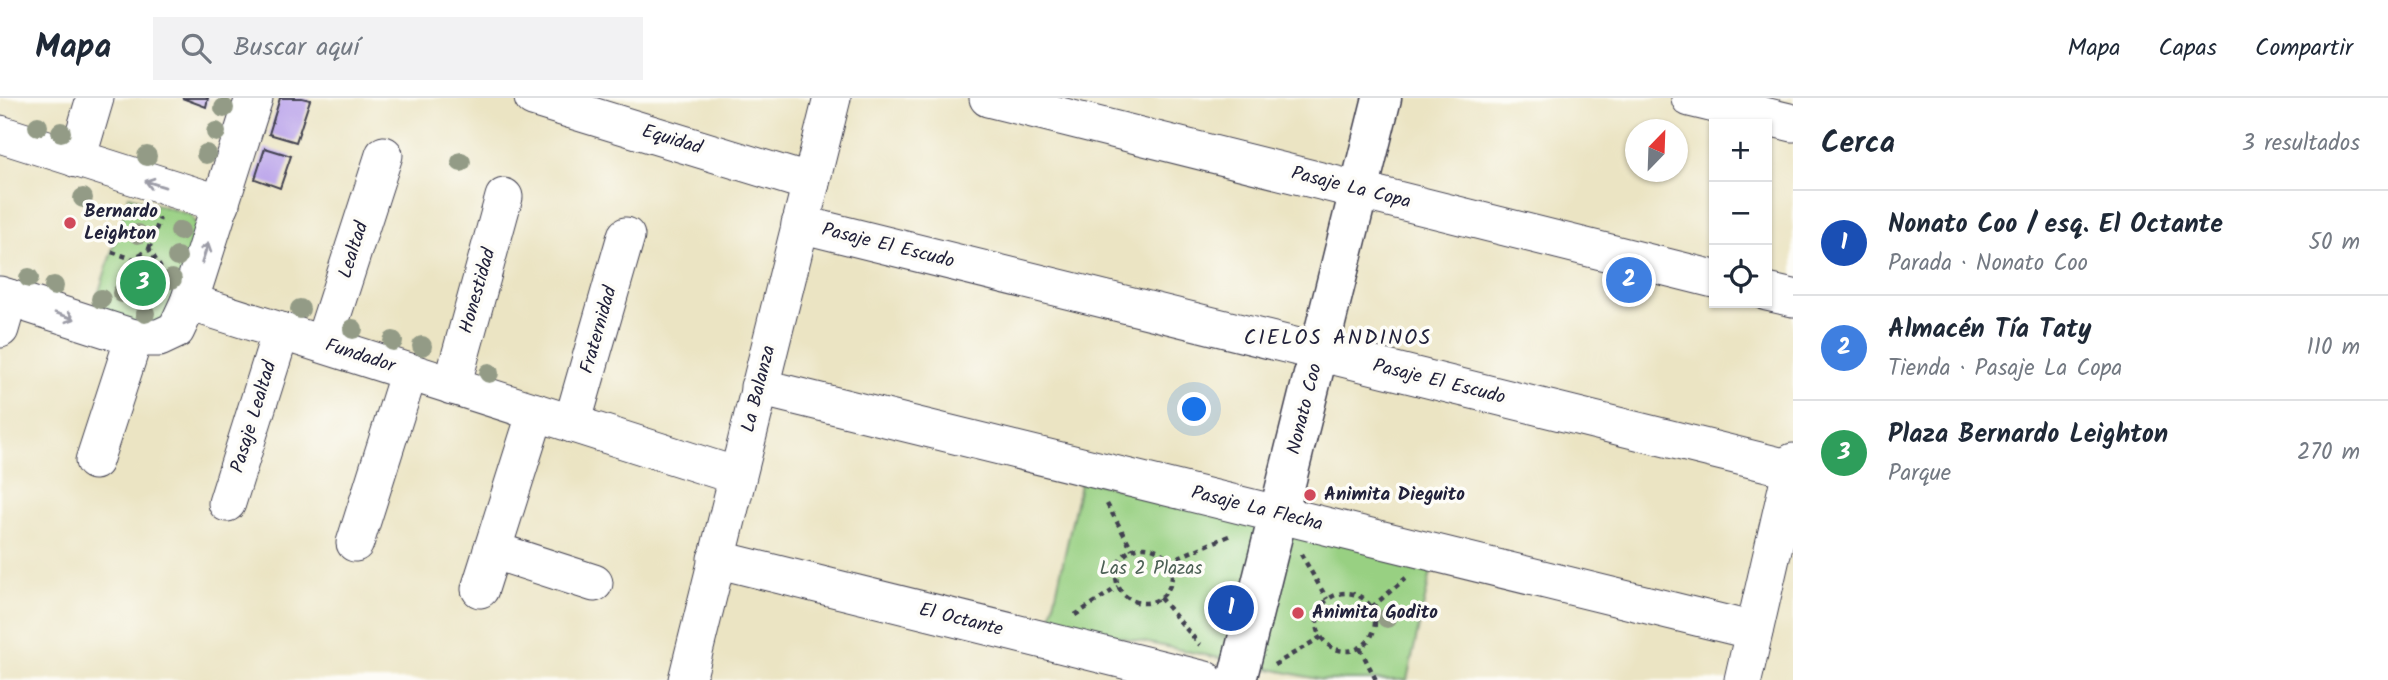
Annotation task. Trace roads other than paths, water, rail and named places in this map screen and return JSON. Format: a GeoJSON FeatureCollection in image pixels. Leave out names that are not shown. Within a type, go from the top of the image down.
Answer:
{"type":"FeatureCollection","features":[{"type":"Feature","properties":{"kind":"main road","name":"Nonato Coo"},"geometry":{"type":"LineString","coordinates":[[1253,674],[1278,514],[1382,98]]}},
{"type":"Feature","properties":{"kind":"street"},"geometry":{"type":"LineString","coordinates":[[76,159],[95,98]]}},
{"type":"Feature","properties":{"kind":"street"},"geometry":{"type":"LineString","coordinates":[[3,308],[134,324],[159,338],[176,330],[189,302],[254,98]]}},
{"type":"Feature","properties":{"kind":"street","name":"Equidad"},"geometry":{"type":"LineString","coordinates":[[534,98],[811,183]]}},
{"type":"Feature","properties":{"kind":"street","name":"La Balanza"},"geometry":{"type":"LineString","coordinates":[[687,680],[832,98]]}},
{"type":"Feature","properties":{"kind":"street","name":"Pasaje La Copa"},"geometry":{"type":"LineString","coordinates":[[988,98],[1709,278]]}},
{"type":"Feature","properties":{"kind":"street"},"geometry":{"type":"LineString","coordinates":[[1690,98],[1793,123]]}},
{"type":"Feature","properties":{"kind":"street"},"geometry":{"type":"LineString","coordinates":[[0,134],[220,204]]}},
{"type":"Feature","properties":{"kind":"street","name":"Lealtad"},"geometry":{"type":"LineString","coordinates":[[323,344],[384,155]]}},
{"type":"Feature","properties":{"kind":"street","name":"Honestidad"},"geometry":{"type":"LineString","coordinates":[[452,386],[504,197]]}},
{"type":"Feature","properties":{"kind":"street","name":"Pasaje El Escudo"},"geometry":{"type":"LineString","coordinates":[[800,224],[1792,466]]}},
{"type":"Feature","properties":{"kind":"street","name":"Fraternidad"},"geometry":{"type":"LineString","coordinates":[[572,424],[626,236]]}},
{"type":"Feature","properties":{"kind":"street"},"geometry":{"type":"LineString","coordinates":[[1772,293],[1793,298]]}},
{"type":"Feature","properties":{"kind":"street","name":"Fundador"},"geometry":{"type":"LineString","coordinates":[[189,302],[737,476]]}},
{"type":"Feature","properties":{"kind":"street"},"geometry":{"type":"LineString","coordinates":[[94,461],[134,324]]}},
{"type":"Feature","properties":{"kind":"street","name":"Pasaje Lealtad"},"geometry":{"type":"LineString","coordinates":[[227,503],[281,331]]}},
{"type":"Feature","properties":{"kind":"street"},"geometry":{"type":"LineString","coordinates":[[355,543],[409,372]]}},
{"type":"Feature","properties":{"kind":"street","name":"Pasaje La Flecha"},"geometry":{"type":"LineString","coordinates":[[760,387],[1754,631]]}},
{"type":"Feature","properties":{"kind":"street"},"geometry":{"type":"LineString","coordinates":[[480,589],[536,412]]}},
{"type":"Feature","properties":{"kind":"street"},"geometry":{"type":"LineString","coordinates":[[1743,680],[1792,466]]}},
{"type":"Feature","properties":{"kind":"street"},"geometry":{"type":"LineString","coordinates":[[492,550],[594,583]]}},
{"type":"Feature","properties":{"kind":"street","name":"El Octante"},"geometry":{"type":"LineString","coordinates":[[716,558],[1038,639],[1204,665]]}},
{"type":"Feature","properties":{"kind":"place","name":"Bernardo Leighton"},"geometry":{"type":"Point","coordinates":[70,223]}},
{"type":"Feature","properties":{"kind":"place","name":"Almacén Tía Taty"},"geometry":{"type":"Point","coordinates":[1629,280]}},
{"type":"Feature","properties":{"kind":"place","name":"Plaza Bernardo Leighton"},"geometry":{"type":"Point","coordinates":[143,283]}},
{"type":"Feature","properties":{"kind":"place","name":"Animita Dieguito"},"geometry":{"type":"Point","coordinates":[1310,495]}},
{"type":"Feature","properties":{"kind":"place","name":"Nonato Coo / esq. El Octante"},"geometry":{"type":"Point","coordinates":[1231,608]}},
{"type":"Feature","properties":{"kind":"place","name":"Animita Godito"},"geometry":{"type":"Point","coordinates":[1298,613]}},
{"type":"Feature","properties":{"kind":"district","name":"CIELOS ANDINOS"},"geometry":{"type":"Point","coordinates":[1338,338]}},
{"type":"Feature","properties":{"kind":"park label","name":"Las 2 Plazas"},"geometry":{"type":"Point","coordinates":[1151,569]}}]}
